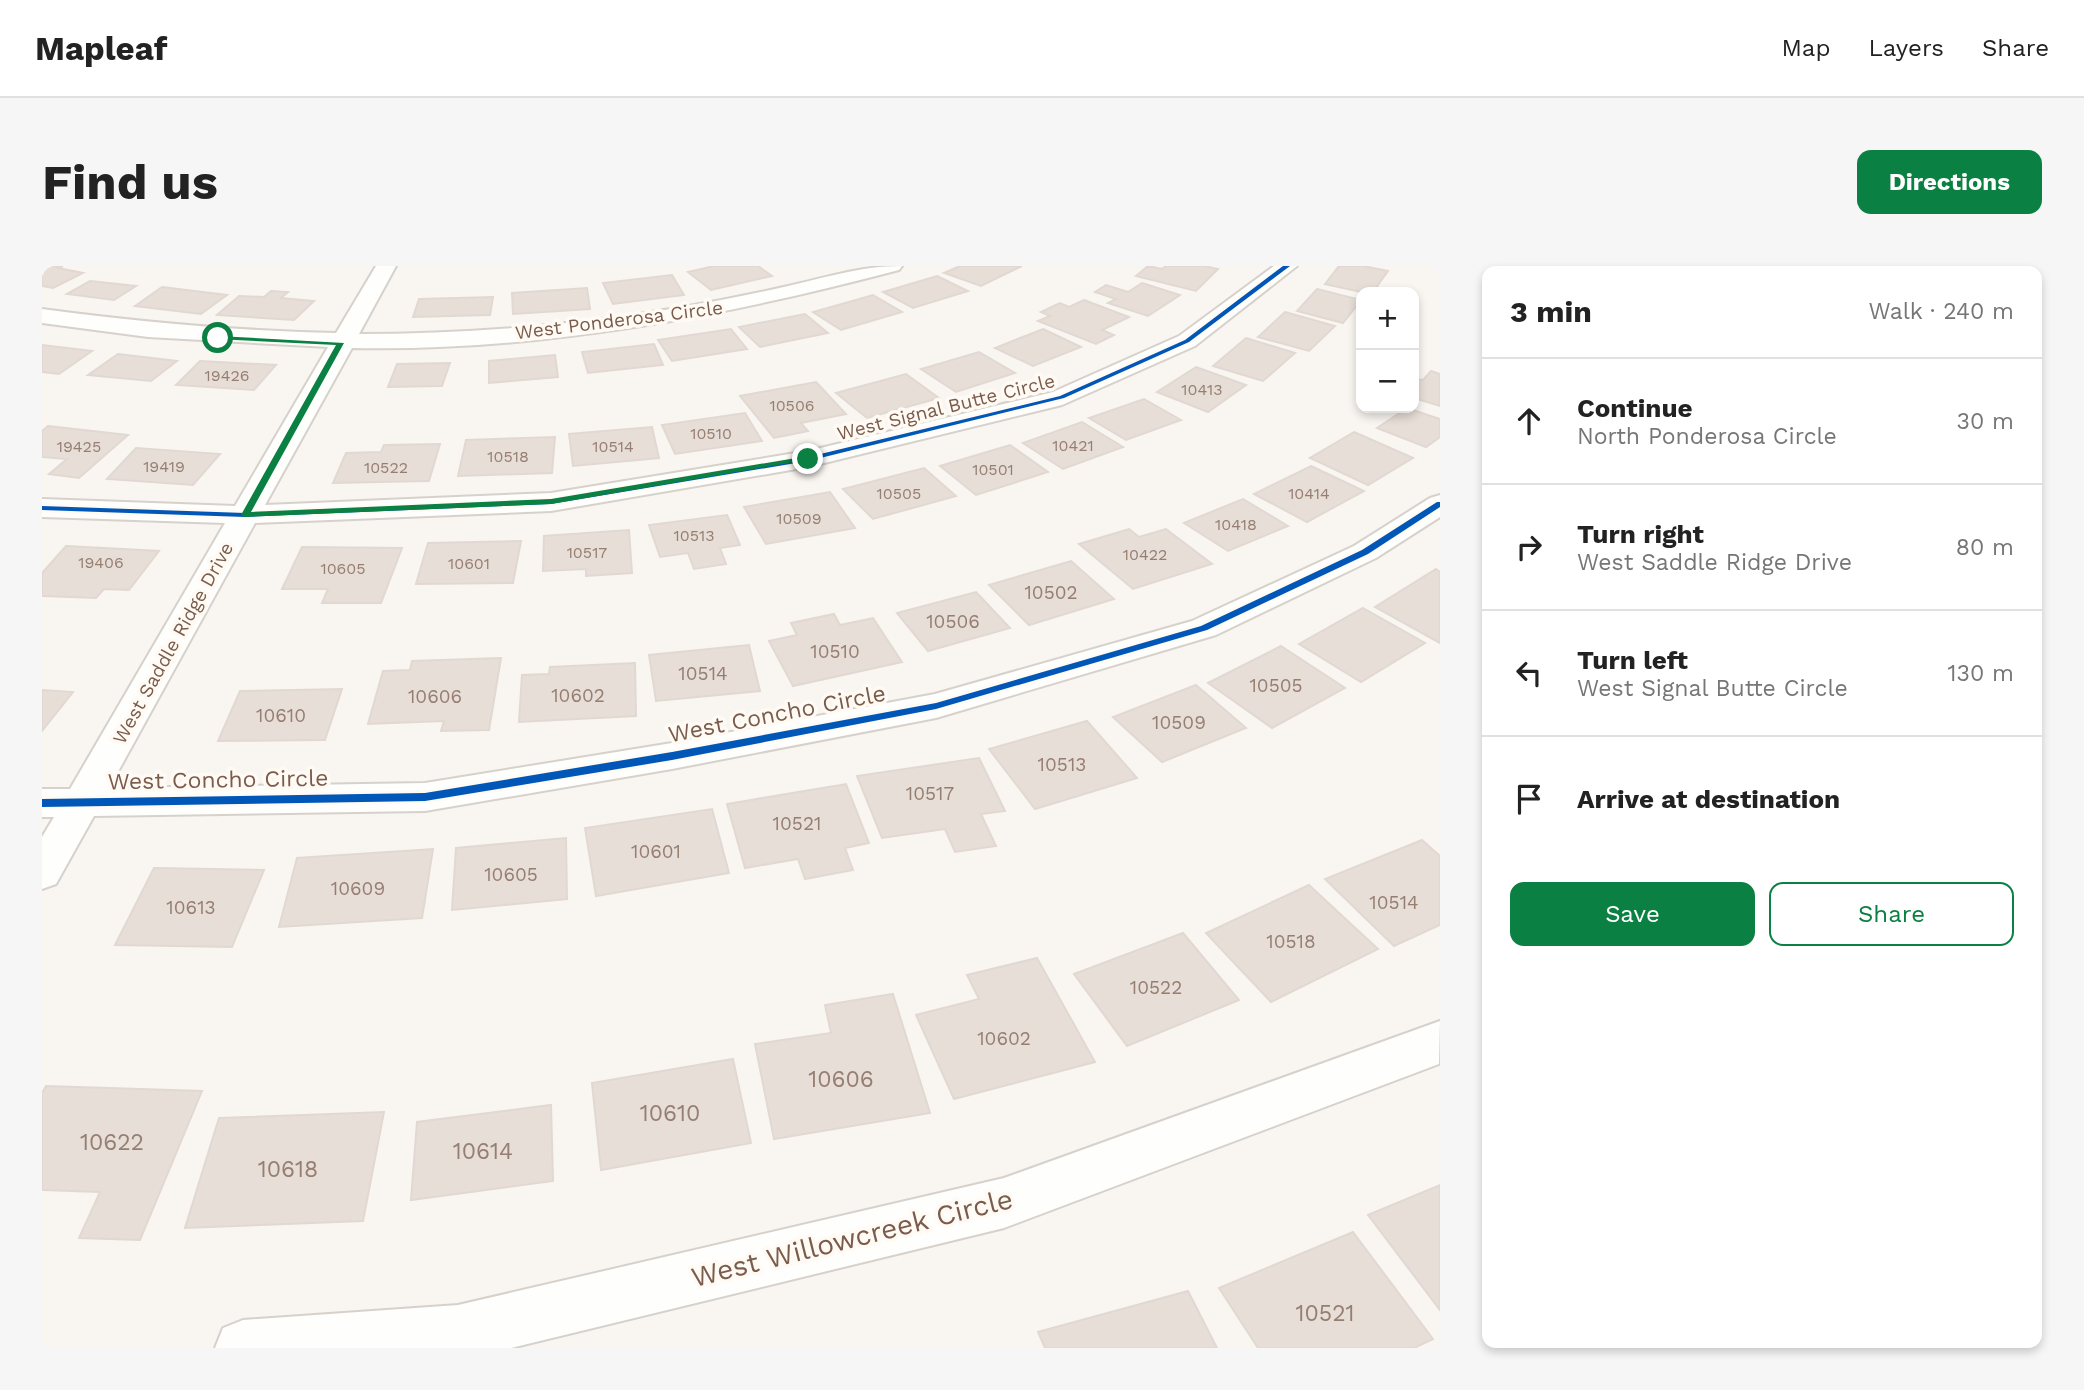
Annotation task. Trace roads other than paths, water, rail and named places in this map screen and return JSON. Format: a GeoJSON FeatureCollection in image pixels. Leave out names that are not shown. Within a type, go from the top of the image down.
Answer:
{"type":"FeatureCollection","features":[{"type":"Feature","properties":{"kind":"street","name":"West Saddle Ridge Drive"},"geometry":{"type":"LineString","coordinates":[[42,873],[386,266]]}},
{"type":"Feature","properties":{"kind":"street","name":"West Ponderosa Circle"},"geometry":{"type":"LineString","coordinates":[[42,316],[113,327],[218,338],[341,343],[492,336],[602,326],[804,292],[892,266]]}},
{"type":"Feature","properties":{"kind":"street","name":"West Signal Butte Circle"},"geometry":{"type":"LineString","coordinates":[[42,508],[245,515],[551,502],[808,459],[1062,397],[1187,341],[1287,266]]}},
{"type":"Feature","properties":{"kind":"street","name":"West Concho Circle"},"geometry":{"type":"LineString","coordinates":[[42,803],[425,797],[672,756],[936,706],[1204,628],[1365,552],[1440,504]]}},
{"type":"Feature","properties":{"kind":"street","name":"West Willowcreek Circle"},"geometry":{"type":"LineString","coordinates":[[243,1348],[458,1333],[1004,1202],[1423,1050],[1440,1041]]}}]}
